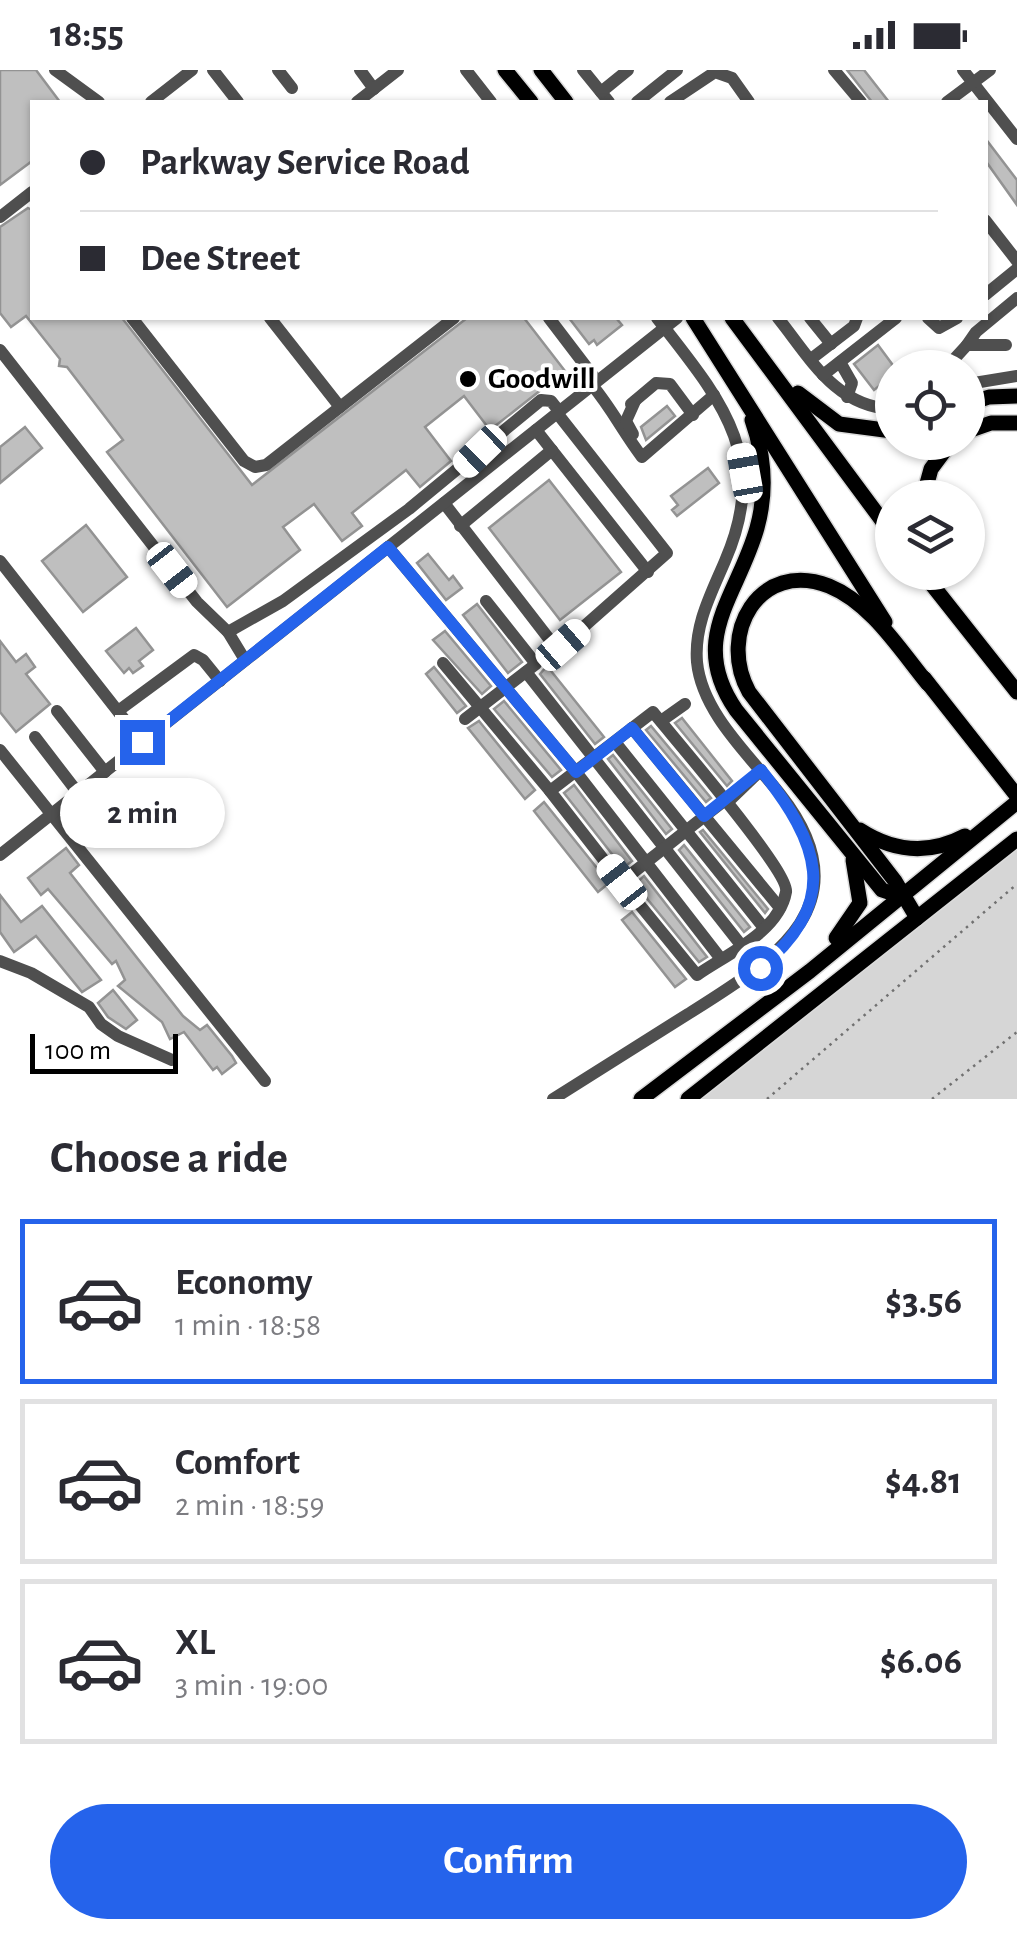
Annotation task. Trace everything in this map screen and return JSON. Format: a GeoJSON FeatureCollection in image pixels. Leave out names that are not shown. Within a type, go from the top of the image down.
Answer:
{"type":"FeatureCollection","features":[{"type":"Feature","properties":{"kind":"main road"},"geometry":{"type":"LineString","coordinates":[[505,70],[528,100]]}},
{"type":"Feature","properties":{"kind":"main road"},"geometry":{"type":"LineString","coordinates":[[541,70],[564,100]]}},
{"type":"Feature","properties":{"kind":"main road"},"geometry":{"type":"LineString","coordinates":[[694,320],[928,684]]}},
{"type":"Feature","properties":{"kind":"main road"},"geometry":{"type":"LineString","coordinates":[[722,320],[783,400],[803,412]]}},
{"type":"Feature","properties":{"kind":"main road"},"geometry":{"type":"LineString","coordinates":[[734,320],[875,511]]}},
{"type":"Feature","properties":{"kind":"main road"},"geometry":{"type":"LineString","coordinates":[[758,352],[827,419],[858,430],[875,430]]}},
{"type":"Feature","properties":{"kind":"main road"},"geometry":{"type":"LineString","coordinates":[[985,398],[1017,396]]}},
{"type":"Feature","properties":{"kind":"main road"},"geometry":{"type":"LineString","coordinates":[[745,400],[760,446],[762,498],[756,530],[717,628],[714,651],[718,678],[736,710],[882,890],[900,896]]}},
{"type":"Feature","properties":{"kind":"main road"},"geometry":{"type":"LineString","coordinates":[[985,425],[1017,423]]}},
{"type":"Feature","properties":{"kind":"main road"},"geometry":{"type":"LineString","coordinates":[[641,1099],[810,970],[900,896],[1003,813],[1017,799],[874,619],[848,596],[824,584],[806,581],[775,588],[750,606],[742,620],[735,649],[741,678],[895,881],[900,896],[917,918]]}},
{"type":"Feature","properties":{"kind":"main road"},"geometry":{"type":"LineString","coordinates":[[936,590],[1017,692]]}},
{"type":"Feature","properties":{"kind":"main road"},"geometry":{"type":"LineString","coordinates":[[947,590],[980,646]]}},
{"type":"Feature","properties":{"kind":"main road"},"geometry":{"type":"LineString","coordinates":[[853,826],[890,846],[934,848],[1003,813]]}},
{"type":"Feature","properties":{"kind":"main road"},"geometry":{"type":"LineString","coordinates":[[688,1099],[1017,839]]}},
{"type":"Feature","properties":{"kind":"main road"},"geometry":{"type":"LineString","coordinates":[[810,970],[850,924],[860,903],[858,872],[848,848]]}},
{"type":"Feature","properties":{"kind":"street"},"geometry":{"type":"LineString","coordinates":[[54,70],[95,100]]}},
{"type":"Feature","properties":{"kind":"street"},"geometry":{"type":"LineString","coordinates":[[154,100],[192,70]]}},
{"type":"Feature","properties":{"kind":"street"},"geometry":{"type":"LineString","coordinates":[[213,70],[236,100]]}},
{"type":"Feature","properties":{"kind":"street"},"geometry":{"type":"LineString","coordinates":[[278,70],[292,88]]}},
{"type":"Feature","properties":{"kind":"street"},"geometry":{"type":"LineString","coordinates":[[360,70],[374,89]]}},
{"type":"Feature","properties":{"kind":"street"},"geometry":{"type":"LineString","coordinates":[[360,100],[398,70]]}},
{"type":"Feature","properties":{"kind":"street"},"geometry":{"type":"LineString","coordinates":[[466,70],[489,100]]}},
{"type":"Feature","properties":{"kind":"street"},"geometry":{"type":"LineString","coordinates":[[589,72],[605,97],[628,70]]}},
{"type":"Feature","properties":{"kind":"street"},"geometry":{"type":"LineString","coordinates":[[639,100],[676,70]]}},
{"type":"Feature","properties":{"kind":"street"},"geometry":{"type":"LineString","coordinates":[[834,70],[860,100]]}},
{"type":"Feature","properties":{"kind":"street"},"geometry":{"type":"LineString","coordinates":[[963,70],[986,100]]}},
{"type":"Feature","properties":{"kind":"street"},"geometry":{"type":"LineString","coordinates":[[950,100],[990,70]]}},
{"type":"Feature","properties":{"kind":"street"},"geometry":{"type":"LineString","coordinates":[[673,100],[715,72],[732,78],[748,100]]}},
{"type":"Feature","properties":{"kind":"street"},"geometry":{"type":"LineString","coordinates":[[988,102],[1017,139]]}},
{"type":"Feature","properties":{"kind":"street"},"geometry":{"type":"LineString","coordinates":[[0,217],[30,194]]}},
{"type":"Feature","properties":{"kind":"street"},"geometry":{"type":"LineString","coordinates":[[988,224],[1017,265],[988,292]]}},
{"type":"Feature","properties":{"kind":"street"},"geometry":{"type":"LineString","coordinates":[[962,350],[976,332],[1017,298]]}},
{"type":"Feature","properties":{"kind":"street"},"geometry":{"type":"LineString","coordinates":[[134,320],[244,462],[255,467],[266,465],[451,320]]}},
{"type":"Feature","properties":{"kind":"street"},"geometry":{"type":"LineString","coordinates":[[272,320],[340,407]]}},
{"type":"Feature","properties":{"kind":"street"},"geometry":{"type":"LineString","coordinates":[[549,320],[642,457],[714,395]]}},
{"type":"Feature","properties":{"kind":"street"},"geometry":{"type":"LineString","coordinates":[[780,320],[823,375],[847,397],[875,404]]}},
{"type":"Feature","properties":{"kind":"street"},"geometry":{"type":"LineString","coordinates":[[823,375],[893,320]]}},
{"type":"Feature","properties":{"kind":"street"},"geometry":{"type":"LineString","coordinates":[[930,320],[939,328],[953,320]]}},
{"type":"Feature","properties":{"kind":"street"},"geometry":{"type":"LineString","coordinates":[[0,855],[536,430],[661,322],[714,395],[741,451],[745,502],[733,544],[701,618],[698,663],[716,713],[795,813],[809,843],[814,883],[810,904],[789,943],[760,968],[553,1099]]}},
{"type":"Feature","properties":{"kind":"street"},"geometry":{"type":"LineString","coordinates":[[814,322],[830,344]]}},
{"type":"Feature","properties":{"kind":"street"},"geometry":{"type":"LineString","coordinates":[[811,359],[855,322]]}},
{"type":"Feature","properties":{"kind":"street"},"geometry":{"type":"LineString","coordinates":[[967,345],[1006,345]]}},
{"type":"Feature","properties":{"kind":"street"},"geometry":{"type":"LineString","coordinates":[[0,350],[197,602],[228,632],[245,660]]}},
{"type":"Feature","properties":{"kind":"street"},"geometry":{"type":"LineString","coordinates":[[840,362],[852,383],[847,397]]}},
{"type":"Feature","properties":{"kind":"street"},"geometry":{"type":"LineString","coordinates":[[985,381],[1017,376]]}},
{"type":"Feature","properties":{"kind":"street"},"geometry":{"type":"LineString","coordinates":[[617,415],[656,384],[670,384],[691,417]]}},
{"type":"Feature","properties":{"kind":"street"},"geometry":{"type":"LineString","coordinates":[[228,632],[283,601],[410,508],[541,400],[552,401],[666,547],[665,558],[558,647],[444,503]]}},
{"type":"Feature","properties":{"kind":"street"},"geometry":{"type":"LineString","coordinates":[[635,401],[627,426],[642,444],[679,419],[691,417]]}},
{"type":"Feature","properties":{"kind":"street"},"geometry":{"type":"LineString","coordinates":[[536,430],[648,572]]}},
{"type":"Feature","properties":{"kind":"street"},"geometry":{"type":"LineString","coordinates":[[460,526],[552,450]]}},
{"type":"Feature","properties":{"kind":"street"},"geometry":{"type":"LineString","coordinates":[[461,469],[471,482]]}},
{"type":"Feature","properties":{"kind":"street"},"geometry":{"type":"LineString","coordinates":[[410,508],[420,522]]}},
{"type":"Feature","properties":{"kind":"street"},"geometry":{"type":"LineString","coordinates":[[388,547],[576,772],[721,958]]}},
{"type":"Feature","properties":{"kind":"street"},"geometry":{"type":"LineString","coordinates":[[339,560],[351,576]]}},
{"type":"Feature","properties":{"kind":"street"},"geometry":{"type":"LineString","coordinates":[[0,562],[142,742]]}},
{"type":"Feature","properties":{"kind":"street"},"geometry":{"type":"LineString","coordinates":[[465,719],[536,664],[486,601]]}},
{"type":"Feature","properties":{"kind":"street"},"geometry":{"type":"LineString","coordinates":[[118,711],[194,655],[204,660],[220,681]]}},
{"type":"Feature","properties":{"kind":"street"},"geometry":{"type":"LineString","coordinates":[[443,663],[697,974],[764,928],[780,908],[786,880],[653,712],[550,791]]}},
{"type":"Feature","properties":{"kind":"street"},"geometry":{"type":"LineString","coordinates":[[526,672],[742,945]]}},
{"type":"Feature","properties":{"kind":"street"},"geometry":{"type":"LineString","coordinates":[[660,722],[685,704]]}},
{"type":"Feature","properties":{"kind":"street"},"geometry":{"type":"LineString","coordinates":[[57,711],[105,772]]}},
{"type":"Feature","properties":{"kind":"street"},"geometry":{"type":"LineString","coordinates":[[632,728],[780,908]]}},
{"type":"Feature","properties":{"kind":"street"},"geometry":{"type":"LineString","coordinates":[[36,737],[78,793]]}},
{"type":"Feature","properties":{"kind":"street"},"geometry":{"type":"LineString","coordinates":[[615,742],[764,928]]}},
{"type":"Feature","properties":{"kind":"street"},"geometry":{"type":"LineString","coordinates":[[0,750],[264,1081]]}},
{"type":"Feature","properties":{"kind":"street"},"geometry":{"type":"LineString","coordinates":[[622,882],[761,770]]}},
{"type":"Feature","properties":{"kind":"street"},"geometry":{"type":"LineString","coordinates":[[0,961],[32,972],[89,1007],[101,1024],[118,1036],[172,1060]]}},
{"type":"Feature","properties":{"kind":"path"},"geometry":{"type":"LineString","coordinates":[[766,1099],[1017,884]]}},
{"type":"Feature","properties":{"kind":"path"},"geometry":{"type":"LineString","coordinates":[[932,1099],[1017,1032]]}},
{"type":"Feature","properties":{"kind":"shaded area"},"geometry":{"type":"Polygon","coordinates":[[[1017,847],[1017,1099],[697,1099],[1017,847]]]}},
{"type":"Feature","properties":{"kind":"building"},"geometry":{"type":"Polygon","coordinates":[[[0,70],[36,70],[58,100],[30,100],[30,162],[0,185],[0,70]]]}},
{"type":"Feature","properties":{"kind":"building"},"geometry":{"type":"Polygon","coordinates":[[[847,70],[864,70],[887,100],[870,100],[847,70]]]}},
{"type":"Feature","properties":{"kind":"building"},"geometry":{"type":"Polygon","coordinates":[[[988,142],[1017,180],[1017,205],[988,164],[988,142]]]}},
{"type":"Feature","properties":{"kind":"building"},"geometry":{"type":"Polygon","coordinates":[[[30,209],[30,320],[124,320],[252,485],[464,320],[526,320],[565,371],[490,430],[464,396],[425,427],[451,461],[420,487],[406,470],[352,513],[362,526],[342,541],[314,504],[283,527],[300,550],[227,607],[107,452],[123,440],[67,367],[59,366],[60,359],[26,316],[11,327],[0,313],[0,227],[30,209]]]}},
{"type":"Feature","properties":{"kind":"building"},"geometry":{"type":"Polygon","coordinates":[[[571,320],[618,320],[622,325],[597,345],[594,340],[589,344],[571,320]]]}},
{"type":"Feature","properties":{"kind":"building"},"geometry":{"type":"Polygon","coordinates":[[[878,345],[882,350],[875,350],[875,389],[874,390],[854,364],[878,345]]]}},
{"type":"Feature","properties":{"kind":"building"},"geometry":{"type":"Polygon","coordinates":[[[667,406],[675,416],[646,440],[641,427],[667,406]]]}},
{"type":"Feature","properties":{"kind":"building"},"geometry":{"type":"Polygon","coordinates":[[[25,427],[42,448],[0,483],[0,447],[25,427]]]}},
{"type":"Feature","properties":{"kind":"building"},"geometry":{"type":"Polygon","coordinates":[[[708,468],[719,483],[677,516],[672,510],[678,505],[671,496],[708,468]]]}},
{"type":"Feature","properties":{"kind":"building"},"geometry":{"type":"Polygon","coordinates":[[[549,480],[621,572],[560,620],[489,528],[549,480]]]}},
{"type":"Feature","properties":{"kind":"building"},"geometry":{"type":"Polygon","coordinates":[[[86,525],[127,577],[83,612],[42,561],[86,525]]]}},
{"type":"Feature","properties":{"kind":"building"},"geometry":{"type":"Polygon","coordinates":[[[428,554],[449,580],[453,576],[462,588],[446,600],[417,563],[428,554]]]}},
{"type":"Feature","properties":{"kind":"building"},"geometry":{"type":"Polygon","coordinates":[[[477,604],[522,662],[508,673],[463,615],[477,604]]]}},
{"type":"Feature","properties":{"kind":"building"},"geometry":{"type":"Polygon","coordinates":[[[136,628],[153,650],[139,661],[143,666],[133,673],[129,668],[124,673],[106,651],[136,628]]]}},
{"type":"Feature","properties":{"kind":"building"},"geometry":{"type":"Polygon","coordinates":[[[445,631],[491,686],[482,694],[433,640],[445,631]]]}},
{"type":"Feature","properties":{"kind":"building"},"geometry":{"type":"Polygon","coordinates":[[[0,641],[16,662],[26,654],[35,667],[26,674],[50,704],[16,732],[0,712],[0,641]]]}},
{"type":"Feature","properties":{"kind":"building"},"geometry":{"type":"Polygon","coordinates":[[[547,666],[604,737],[595,744],[540,674],[547,666]]]}},
{"type":"Feature","properties":{"kind":"building"},"geometry":{"type":"Polygon","coordinates":[[[434,667],[466,706],[457,713],[426,674],[434,667]]]}},
{"type":"Feature","properties":{"kind":"building"},"geometry":{"type":"Polygon","coordinates":[[[504,701],[561,770],[552,777],[494,709],[504,701]]]}},
{"type":"Feature","properties":{"kind":"building"},"geometry":{"type":"Polygon","coordinates":[[[682,718],[732,781],[727,786],[675,723],[682,718]]]}},
{"type":"Feature","properties":{"kind":"building"},"geometry":{"type":"Polygon","coordinates":[[[479,721],[535,790],[525,799],[468,728],[479,721]]]}},
{"type":"Feature","properties":{"kind":"building"},"geometry":{"type":"Polygon","coordinates":[[[651,726],[711,798],[706,802],[646,730],[651,726]]]}},
{"type":"Feature","properties":{"kind":"building"},"geometry":{"type":"Polygon","coordinates":[[[613,755],[672,829],[666,834],[608,759],[613,755]]]}},
{"type":"Feature","properties":{"kind":"building"},"geometry":{"type":"Polygon","coordinates":[[[574,785],[632,861],[623,868],[564,793],[574,785]]]}},
{"type":"Feature","properties":{"kind":"building"},"geometry":{"type":"Polygon","coordinates":[[[544,802],[609,883],[598,892],[534,811],[544,802]]]}},
{"type":"Feature","properties":{"kind":"building"},"geometry":{"type":"Polygon","coordinates":[[[703,830],[768,909],[765,913],[700,832],[703,830]]]}},
{"type":"Feature","properties":{"kind":"building"},"geometry":{"type":"Polygon","coordinates":[[[684,845],[750,927],[744,932],[679,850],[684,845]]]}},
{"type":"Feature","properties":{"kind":"building"},"geometry":{"type":"Polygon","coordinates":[[[66,848],[79,865],[70,873],[183,1016],[200,1030],[207,1025],[232,1056],[236,1063],[222,1074],[217,1067],[213,1070],[184,1032],[170,1039],[162,1022],[118,986],[125,980],[116,961],[112,964],[48,889],[41,895],[28,878],[66,848]]]}},
{"type":"Feature","properties":{"kind":"building"},"geometry":{"type":"Polygon","coordinates":[[[644,876],[707,957],[699,962],[635,884],[644,876]]]}},
{"type":"Feature","properties":{"kind":"building"},"geometry":{"type":"Polygon","coordinates":[[[0,895],[21,922],[42,906],[101,980],[82,992],[36,936],[14,952],[0,932],[0,895]]]}},
{"type":"Feature","properties":{"kind":"building"},"geometry":{"type":"Polygon","coordinates":[[[632,912],[686,979],[675,987],[622,920],[632,912]]]}},
{"type":"Feature","properties":{"kind":"building"},"geometry":{"type":"Polygon","coordinates":[[[113,990],[137,1020],[126,1029],[108,1017],[98,1003],[113,990]]]}},
{"type":"Feature","properties":{"kind":"place","name":"Goodwill"},"geometry":{"type":"Point","coordinates":[468,379]}},
{"type":"Feature","properties":{"kind":"route"},"geometry":{"type":"LineString","coordinates":[[142,742],[388,547],[576,772],[632,728],[704,816],[761,770],[800,822],[812,853],[814,883],[800,927],[789,943],[760,968]]}}]}
